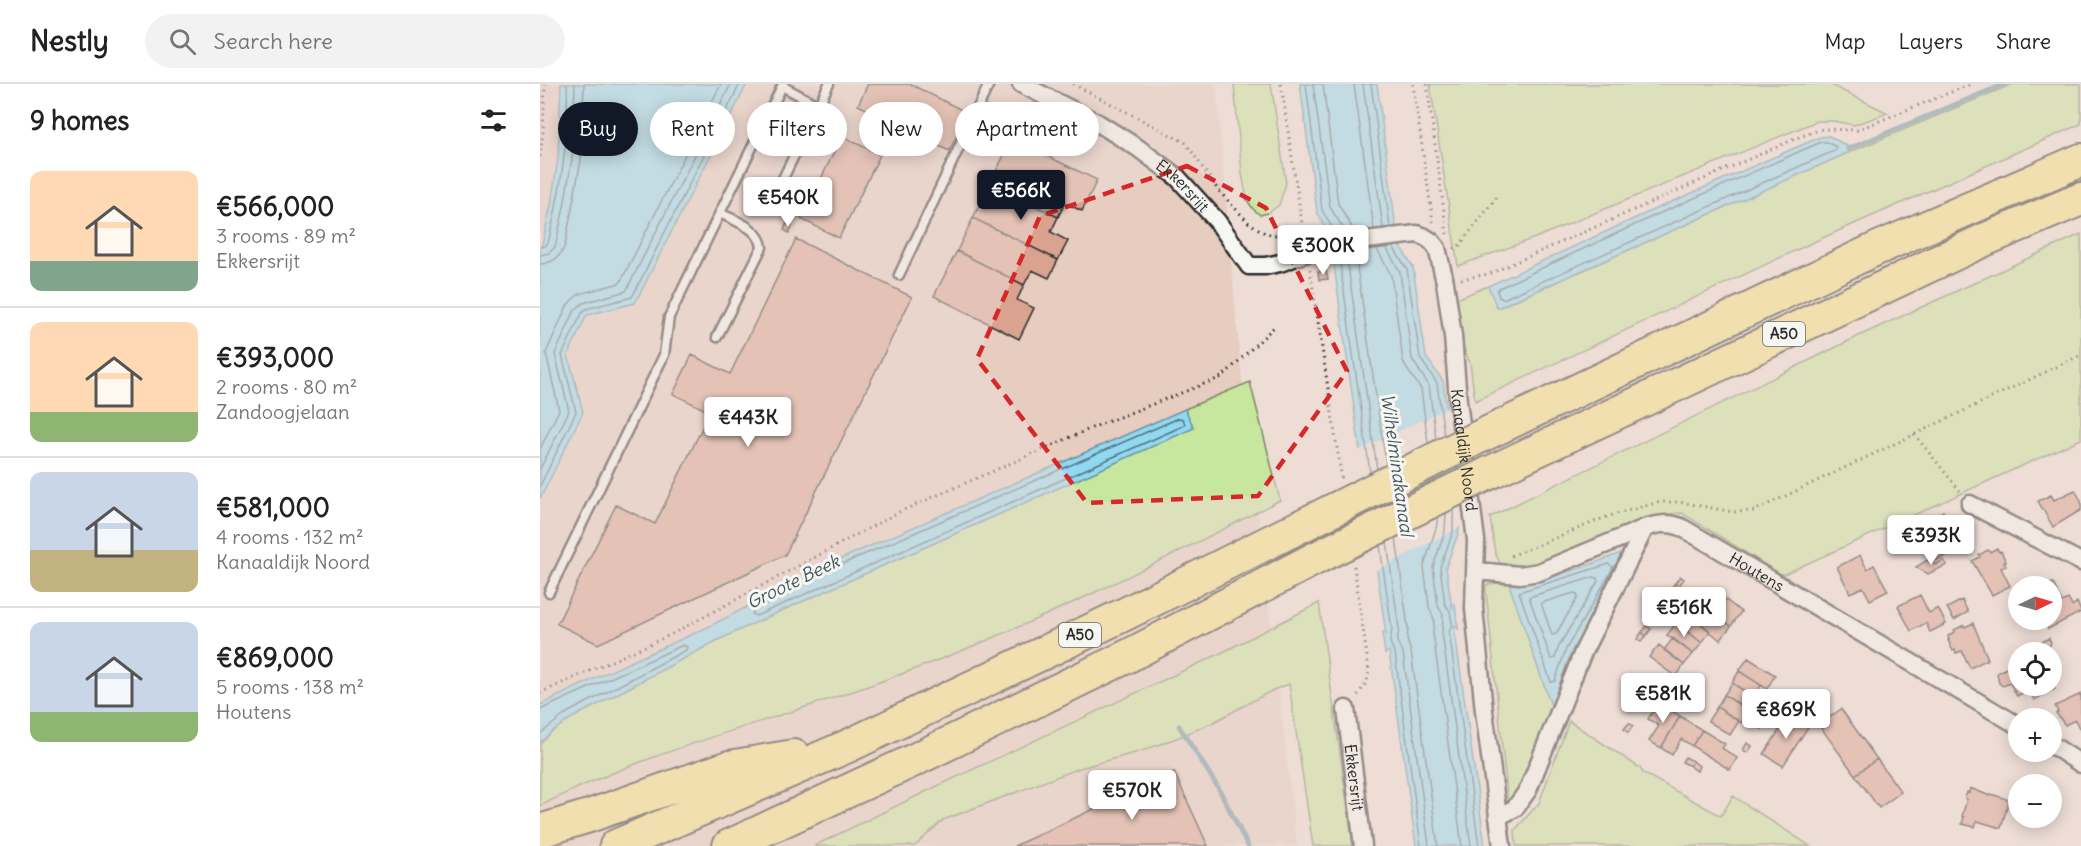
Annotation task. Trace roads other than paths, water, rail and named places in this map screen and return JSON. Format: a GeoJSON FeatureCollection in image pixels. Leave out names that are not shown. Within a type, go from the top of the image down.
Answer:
{"type":"FeatureCollection","features":[{"type":"Feature","properties":{"kind":"highway","name":"A50"},"geometry":{"type":"LineString","coordinates":[[616,846],[848,746],[1125,614],[1483,435],[1876,249],[2081,160]]}},
{"type":"Feature","properties":{"kind":"highway","name":"A50"},"geometry":{"type":"LineString","coordinates":[[729,846],[908,763],[1096,671],[1316,558],[1489,473],[1984,240],[2081,199]]}},
{"type":"Feature","properties":{"kind":"highway","name":"A50"},"geometry":{"type":"LineString","coordinates":[[540,831],[729,768],[848,746]]}},
{"type":"Feature","properties":{"kind":"street","name":"Ekkersrijt"},"geometry":{"type":"LineString","coordinates":[[1021,84],[1098,123],[1138,148],[1177,177],[1217,221],[1250,267],[1280,263],[1332,244],[1417,234],[1431,240],[1438,253]]}},
{"type":"Feature","properties":{"kind":"street","name":"Kanaaldijk Noord"},"geometry":{"type":"LineString","coordinates":[[1438,253],[1445,282],[1476,540],[1474,608],[1484,711],[1502,846]]}},
{"type":"Feature","properties":{"kind":"street"},"geometry":{"type":"LineString","coordinates":[[1970,504],[2081,562]]}},
{"type":"Feature","properties":{"kind":"street","name":"Houtens"},"geometry":{"type":"LineString","coordinates":[[1476,571],[1520,575],[1539,573],[1645,528],[1667,523],[1681,527],[2008,720]]}},
{"type":"Feature","properties":{"kind":"street"},"geometry":{"type":"LineString","coordinates":[[1498,817],[1515,808],[1528,790],[1583,652],[1645,528]]}},
{"type":"Feature","properties":{"kind":"street","name":"Ekkersrijt"},"geometry":{"type":"LineString","coordinates":[[1346,709],[1363,846]]}},
{"type":"Feature","properties":{"kind":"street"},"geometry":{"type":"LineString","coordinates":[[2062,752],[2081,764]]}},
{"type":"Feature","properties":{"kind":"lane"},"geometry":{"type":"LineString","coordinates":[[821,102],[829,84]]}},
{"type":"Feature","properties":{"kind":"lane"},"geometry":{"type":"LineString","coordinates":[[899,275],[989,84]]}},
{"type":"Feature","properties":{"kind":"lane"},"geometry":{"type":"LineString","coordinates":[[549,592],[664,355],[669,317],[783,85],[812,102]]}},
{"type":"Feature","properties":{"kind":"lane"},"geometry":{"type":"LineString","coordinates":[[772,201],[794,156]]}},
{"type":"Feature","properties":{"kind":"lane"},"geometry":{"type":"LineString","coordinates":[[717,337],[762,247],[757,233],[720,213]]}},
{"type":"Feature","properties":{"kind":"water"},"geometry":{"type":"Polygon","coordinates":[[[561,84],[747,84],[735,107],[735,102],[650,102],[650,156],[710,156],[635,303],[587,315],[568,355],[583,412],[540,499],[540,253],[551,205],[558,156],[638,156],[638,102],[560,102],[561,84]]]}},
{"type":"Feature","properties":{"kind":"water","name":"Wilhelminakanaal"},"geometry":{"type":"Polygon","coordinates":[[[1300,84],[1377,84],[1398,243],[1413,267],[1426,357],[1443,381],[1461,519],[1446,567],[1452,609],[1452,604],[1455,604],[1458,629],[1454,625],[1485,846],[1416,846],[1389,651],[1385,654],[1382,633],[1385,632],[1386,635],[1330,237],[1317,212],[1300,84]]]}},
{"type":"Feature","properties":{"kind":"water"},"geometry":{"type":"Polygon","coordinates":[[[1829,136],[1847,146],[1850,152],[1497,308],[1488,286],[1653,210],[1820,137],[1829,136]]]}},
{"type":"Feature","properties":{"kind":"water"},"geometry":{"type":"Polygon","coordinates":[[[1185,409],[1194,428],[720,639],[570,719],[540,743],[540,705],[708,627],[838,560],[1185,409]]]}},
{"type":"Feature","properties":{"kind":"water"},"geometry":{"type":"Polygon","coordinates":[[[1626,551],[1614,580],[1571,652],[1552,708],[1509,584],[1550,578],[1626,551]]]}},
{"type":"Feature","properties":{"kind":"waterway"},"geometry":{"type":"LineString","coordinates":[[1848,149],[2005,84]]}},
{"type":"Feature","properties":{"kind":"waterway","name":"Groote Beek"},"geometry":{"type":"LineString","coordinates":[[1179,726],[1219,789],[1248,846]]}}]}
